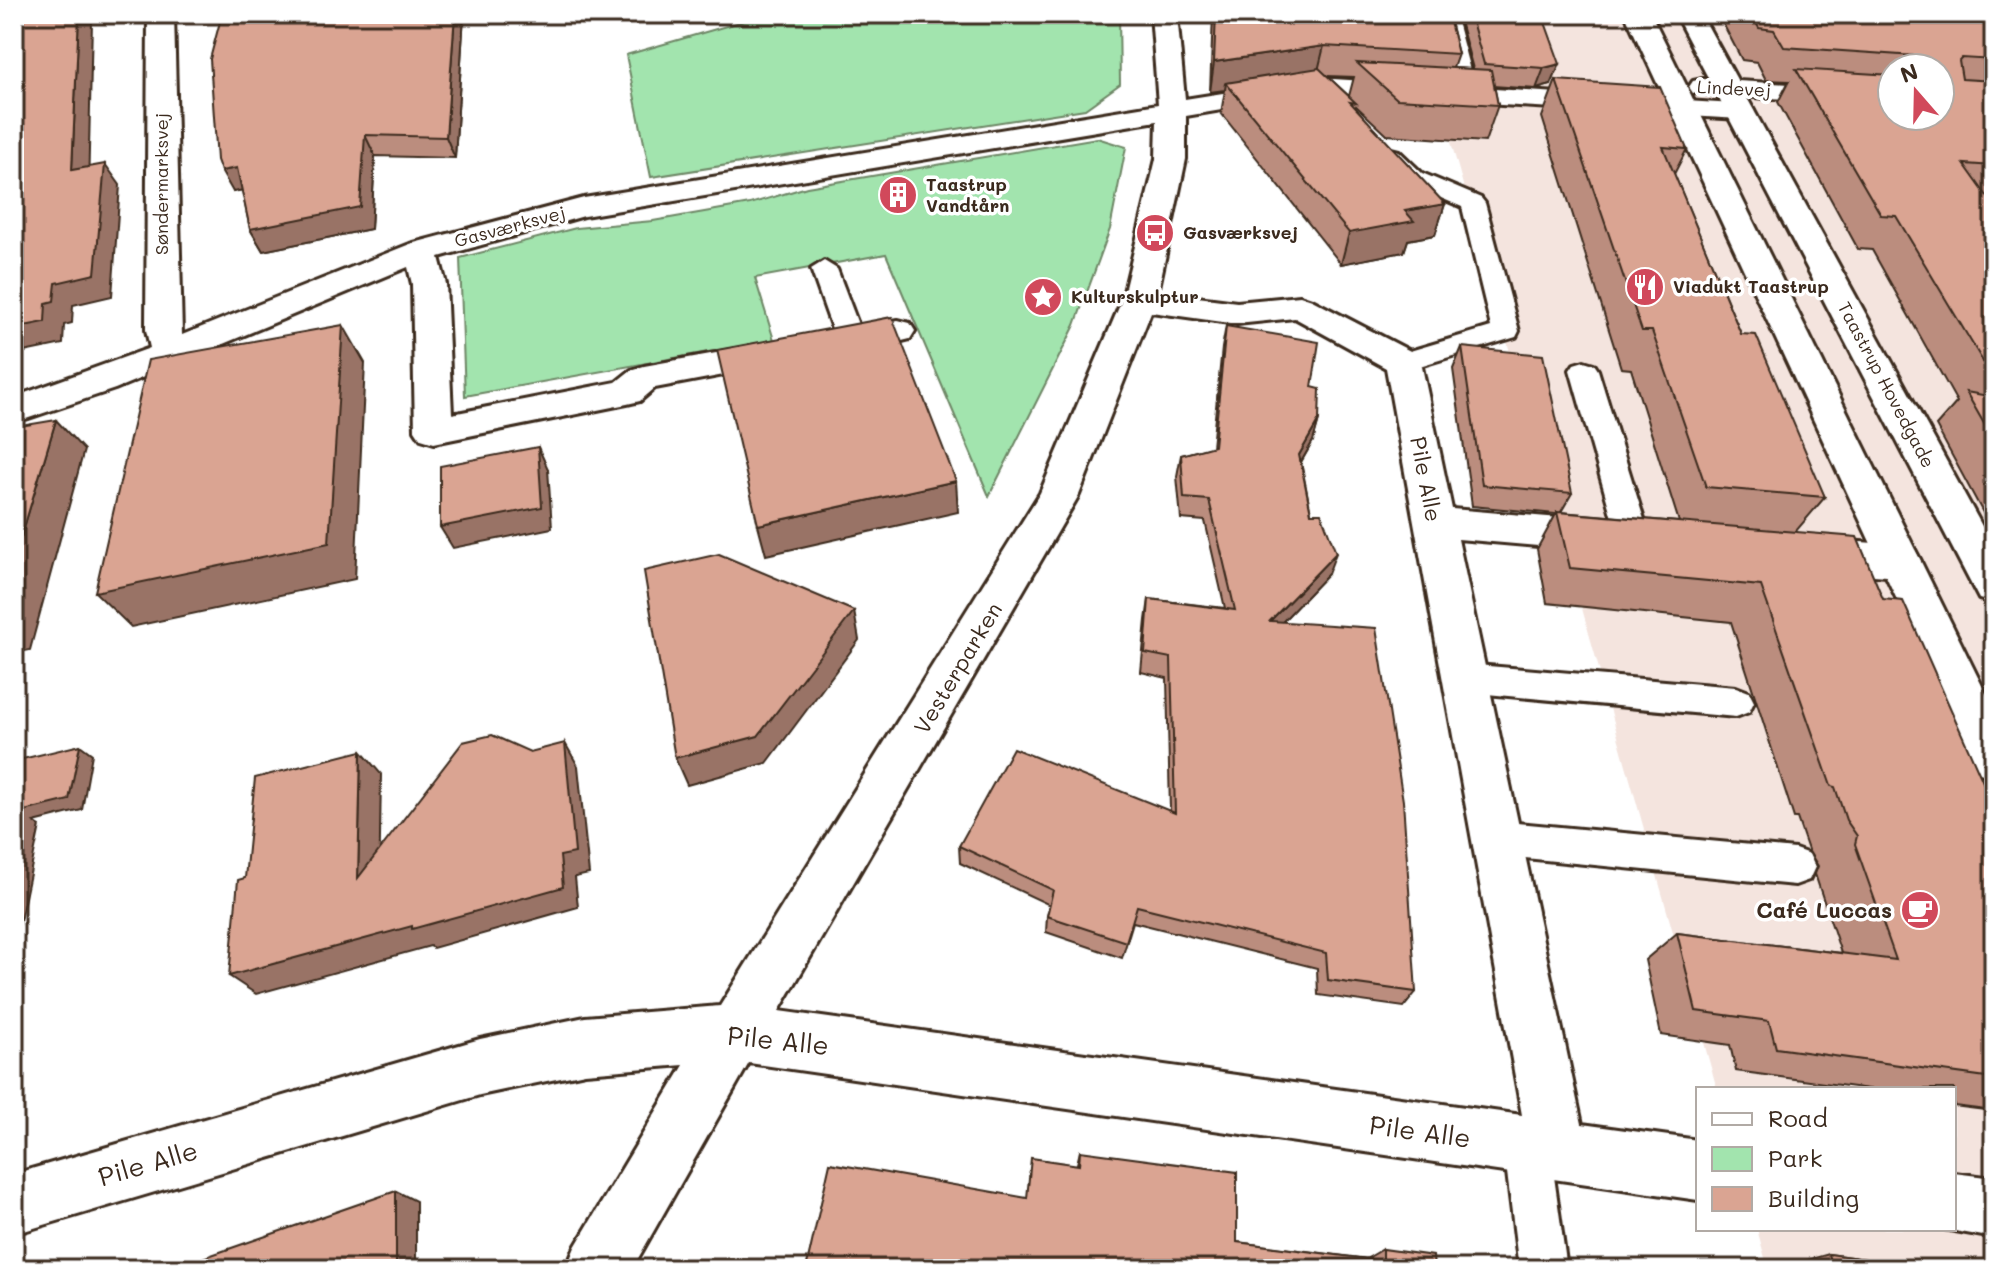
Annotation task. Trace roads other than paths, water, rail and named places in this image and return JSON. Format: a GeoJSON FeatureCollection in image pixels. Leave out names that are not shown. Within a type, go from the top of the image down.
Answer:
{"type":"FeatureCollection","features":[{"type":"Feature","properties":{"kind":"street","name":"Søndermarksvej"},"geometry":{"type":"LineString","coordinates":[[161,14],[163,330],[169,353]]}},
{"type":"Feature","properties":{"kind":"street","name":"Vesterparken"},"geometry":{"type":"LineString","coordinates":[[597,1269],[735,1033],[1059,495],[1139,300],[1171,159],[1172,108],[1164,14]]}},
{"type":"Feature","properties":{"kind":"street"},"geometry":{"type":"LineString","coordinates":[[1638,14],[1994,758]]}},
{"type":"Feature","properties":{"kind":"street","name":"Taastrup Hovedgade"},"geometry":{"type":"LineString","coordinates":[[1688,14],[1984,549],[1994,587]]}},
{"type":"Feature","properties":{"kind":"street","name":"Gasværksvej"},"geometry":{"type":"LineString","coordinates":[[14,410],[169,353],[356,274],[506,225],[584,207],[1317,86],[1734,100]]}},
{"type":"Feature","properties":{"kind":"street","name":"Lindevej"},"geometry":{"type":"LineString","coordinates":[[1734,100],[1876,98]]}},
{"type":"Feature","properties":{"kind":"street"},"geometry":{"type":"LineString","coordinates":[[421,251],[429,284],[434,430],[627,392],[644,378],[898,331]]}},
{"type":"Feature","properties":{"kind":"street"},"geometry":{"type":"LineString","coordinates":[[1139,300],[1237,313],[1300,307],[1403,362]]}},
{"type":"Feature","properties":{"kind":"street","name":"Pile Alle"},"geometry":{"type":"LineString","coordinates":[[1403,362],[1496,838],[1542,1150]]}},
{"type":"Feature","properties":{"kind":"street"},"geometry":{"type":"LineString","coordinates":[[1435,522],[1650,540]]}},
{"type":"Feature","properties":{"kind":"street"},"geometry":{"type":"LineString","coordinates":[[1775,551],[1900,561]]}},
{"type":"Feature","properties":{"kind":"street","name":"Pile Alle"},"geometry":{"type":"LineString","coordinates":[[14,1204],[480,1067],[585,1045],[735,1033],[1696,1170]]}},
{"type":"Feature","properties":{"kind":"street"},"geometry":{"type":"LineString","coordinates":[[1956,1203],[1994,1208]]}},
{"type":"Feature","properties":{"kind":"lane"},"geometry":{"type":"LineString","coordinates":[[1445,14],[1465,93]]}},
{"type":"Feature","properties":{"kind":"lane"},"geometry":{"type":"LineString","coordinates":[[1317,86],[1349,117]]}},
{"type":"Feature","properties":{"kind":"lane"},"geometry":{"type":"LineString","coordinates":[[1371,137],[1414,178],[1473,203],[1506,331],[1403,362]]}},
{"type":"Feature","properties":{"kind":"lane"},"geometry":{"type":"LineString","coordinates":[[824,269],[850,340]]}},
{"type":"Feature","properties":{"kind":"lane"},"geometry":{"type":"LineString","coordinates":[[1584,370],[1650,540]]}},
{"type":"Feature","properties":{"kind":"lane"},"geometry":{"type":"LineString","coordinates":[[1465,678],[1736,702]]}},
{"type":"Feature","properties":{"kind":"lane"},"geometry":{"type":"LineString","coordinates":[[1496,838],[1795,867]]}},
{"type":"Feature","properties":{"kind":"lane"},"geometry":{"type":"LineString","coordinates":[[1542,1150],[1543,1269]]}},
{"type":"Feature","properties":{"kind":"place","name":"Taastrup Vandtårn"},"geometry":{"type":"Point","coordinates":[898,195]}},
{"type":"Feature","properties":{"kind":"place","name":"Gasværksvej"},"geometry":{"type":"Point","coordinates":[1155,233]}},
{"type":"Feature","properties":{"kind":"place","name":"Viadukt Taastrup"},"geometry":{"type":"Point","coordinates":[1645,287]}},
{"type":"Feature","properties":{"kind":"place","name":"Kulturskulptur"},"geometry":{"type":"Point","coordinates":[1043,297]}},
{"type":"Feature","properties":{"kind":"place","name":"Café Luccas"},"geometry":{"type":"Point","coordinates":[1920,910]}}]}
